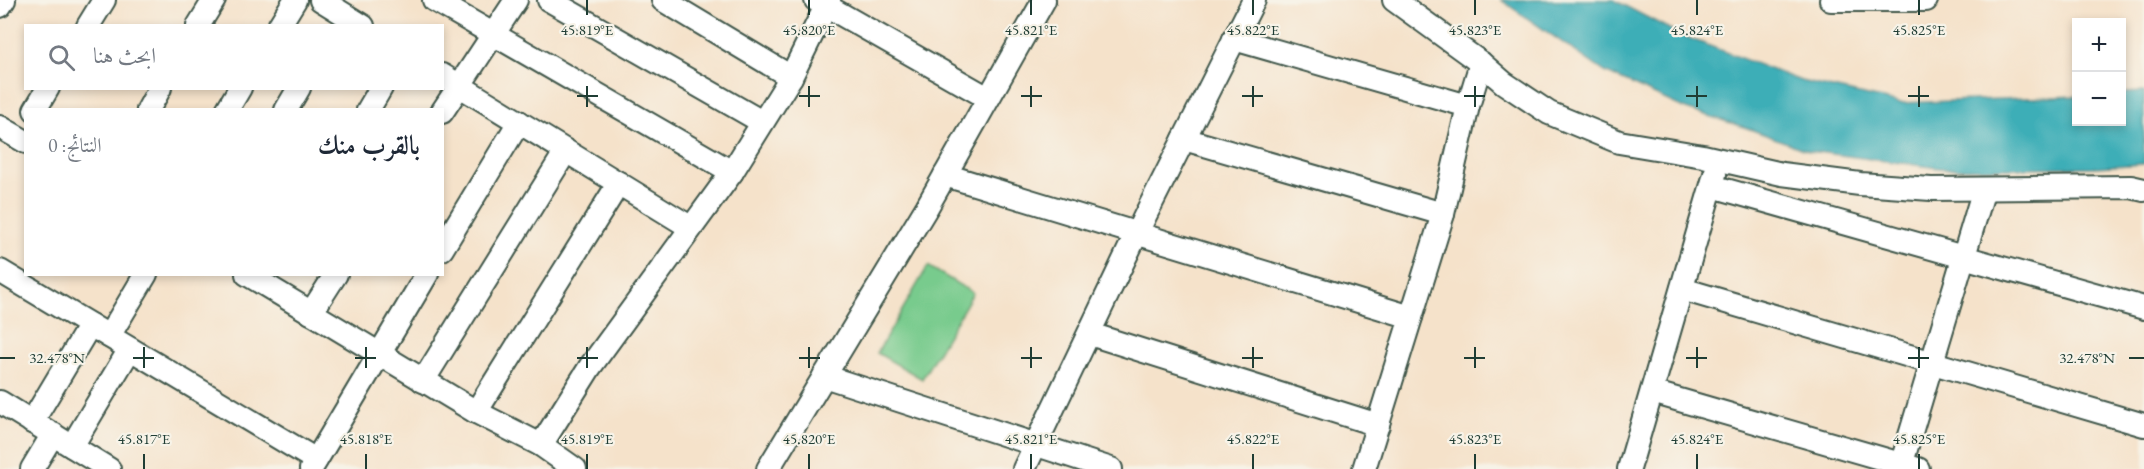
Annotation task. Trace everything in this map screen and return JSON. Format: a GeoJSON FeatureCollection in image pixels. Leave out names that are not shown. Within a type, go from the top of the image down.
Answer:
{"type":"FeatureCollection","features":[{"type":"Feature","properties":{"kind":"street"},"geometry":{"type":"LineString","coordinates":[[0,6],[4,0]]}},
{"type":"Feature","properties":{"kind":"street"},"geometry":{"type":"LineString","coordinates":[[89,24],[104,0]]}},
{"type":"Feature","properties":{"kind":"street"},"geometry":{"type":"LineString","coordinates":[[199,24],[214,0]]}},
{"type":"Feature","properties":{"kind":"street"},"geometry":{"type":"LineString","coordinates":[[280,24],[295,0]]}},
{"type":"Feature","properties":{"kind":"street"},"geometry":{"type":"LineString","coordinates":[[321,0],[349,22]]}},
{"type":"Feature","properties":{"kind":"street"},"geometry":{"type":"LineString","coordinates":[[434,0],[732,172]]}},
{"type":"Feature","properties":{"kind":"street"},"geometry":{"type":"LineString","coordinates":[[443,108],[451,80],[493,35],[516,0]]}},
{"type":"Feature","properties":{"kind":"street"},"geometry":{"type":"LineString","coordinates":[[549,0],[762,122]]}},
{"type":"Feature","properties":{"kind":"street"},"geometry":{"type":"LineString","coordinates":[[663,0],[791,77]]}},
{"type":"Feature","properties":{"kind":"street"},"geometry":{"type":"LineString","coordinates":[[768,469],[945,175],[1044,0]]}},
{"type":"Feature","properties":{"kind":"street"},"geometry":{"type":"LineString","coordinates":[[1024,469],[1137,234],[1254,0]]}},
{"type":"Feature","properties":{"kind":"street"},"geometry":{"type":"LineString","coordinates":[[1394,0],[1481,63],[1504,83],[1549,113],[1619,142],[1782,174],[1860,184],[1930,189],[2140,186]]}},
{"type":"Feature","properties":{"kind":"street"},"geometry":{"type":"LineString","coordinates":[[1831,0],[1926,0]]}},
{"type":"Feature","properties":{"kind":"street"},"geometry":{"type":"LineString","coordinates":[[541,445],[590,367],[732,172],[791,77],[824,2],[988,98]]}},
{"type":"Feature","properties":{"kind":"street"},"geometry":{"type":"LineString","coordinates":[[1234,39],[1468,106]]}},
{"type":"Feature","properties":{"kind":"street"},"geometry":{"type":"LineString","coordinates":[[1364,469],[1443,214],[1468,106],[1481,63]]}},
{"type":"Feature","properties":{"kind":"street"},"geometry":{"type":"LineString","coordinates":[[451,80],[690,227]]}},
{"type":"Feature","properties":{"kind":"street"},"geometry":{"type":"LineString","coordinates":[[36,108],[47,90]]}},
{"type":"Feature","properties":{"kind":"street"},"geometry":{"type":"LineString","coordinates":[[149,108],[159,90]]}},
{"type":"Feature","properties":{"kind":"street"},"geometry":{"type":"LineString","coordinates":[[227,108],[239,90]]}},
{"type":"Feature","properties":{"kind":"street"},"geometry":{"type":"LineString","coordinates":[[287,108],[299,90]]}},
{"type":"Feature","properties":{"kind":"street"},"geometry":{"type":"LineString","coordinates":[[369,108],[380,90]]}},
{"type":"Feature","properties":{"kind":"street"},"geometry":{"type":"LineString","coordinates":[[444,246],[519,122]]}},
{"type":"Feature","properties":{"kind":"street"},"geometry":{"type":"LineString","coordinates":[[1184,139],[1443,214]]}},
{"type":"Feature","properties":{"kind":"street"},"geometry":{"type":"LineString","coordinates":[[423,381],[566,151]]}},
{"type":"Feature","properties":{"kind":"street"},"geometry":{"type":"LineString","coordinates":[[1629,469],[1720,160]]}},
{"type":"Feature","properties":{"kind":"street"},"geometry":{"type":"LineString","coordinates":[[945,175],[1411,317]]}},
{"type":"Feature","properties":{"kind":"street"},"geometry":{"type":"LineString","coordinates":[[476,412],[619,183]]}},
{"type":"Feature","properties":{"kind":"street"},"geometry":{"type":"LineString","coordinates":[[1712,186],[2144,308]]}},
{"type":"Feature","properties":{"kind":"street"},"geometry":{"type":"LineString","coordinates":[[1652,392],[1907,467],[1932,362],[1984,189]]}},
{"type":"Feature","properties":{"kind":"street"},"geometry":{"type":"LineString","coordinates":[[0,271],[130,349],[314,465],[426,276]]}},
{"type":"Feature","properties":{"kind":"street"},"geometry":{"type":"LineString","coordinates":[[32,422],[144,276]]}},
{"type":"Feature","properties":{"kind":"street"},"geometry":{"type":"LineString","coordinates":[[310,313],[335,276]]}},
{"type":"Feature","properties":{"kind":"street"},"geometry":{"type":"LineString","coordinates":[[255,277],[423,381],[476,412],[541,445],[575,469]]}},
{"type":"Feature","properties":{"kind":"street"},"geometry":{"type":"LineString","coordinates":[[1682,289],[2144,425]]}},
{"type":"Feature","properties":{"kind":"street"},"geometry":{"type":"LineString","coordinates":[[1090,334],[1378,425]]}},
{"type":"Feature","properties":{"kind":"street"},"geometry":{"type":"LineString","coordinates":[[72,446],[130,349]]}},
{"type":"Feature","properties":{"kind":"street"},"geometry":{"type":"LineString","coordinates":[[824,376],[1111,469]]}},
{"type":"Feature","properties":{"kind":"street"},"geometry":{"type":"LineString","coordinates":[[0,402],[109,469]]}},
{"type":"Feature","properties":{"kind":"street"},"geometry":{"type":"LineString","coordinates":[[32,469],[52,434]]}},
{"type":"Feature","properties":{"kind":"green space"},"geometry":{"type":"Polygon","coordinates":[[[928,266],[973,293],[922,379],[877,353],[928,266]]]}},
{"type":"Feature","properties":{"kind":"water"},"geometry":{"type":"Polygon","coordinates":[[[1501,0],[1614,0],[1681,35],[1801,81],[1900,103],[2072,96],[2072,126],[2126,126],[2126,93],[2144,92],[2144,164],[1947,169],[1809,151],[1686,109],[1605,72],[1501,0]]]}}]}
